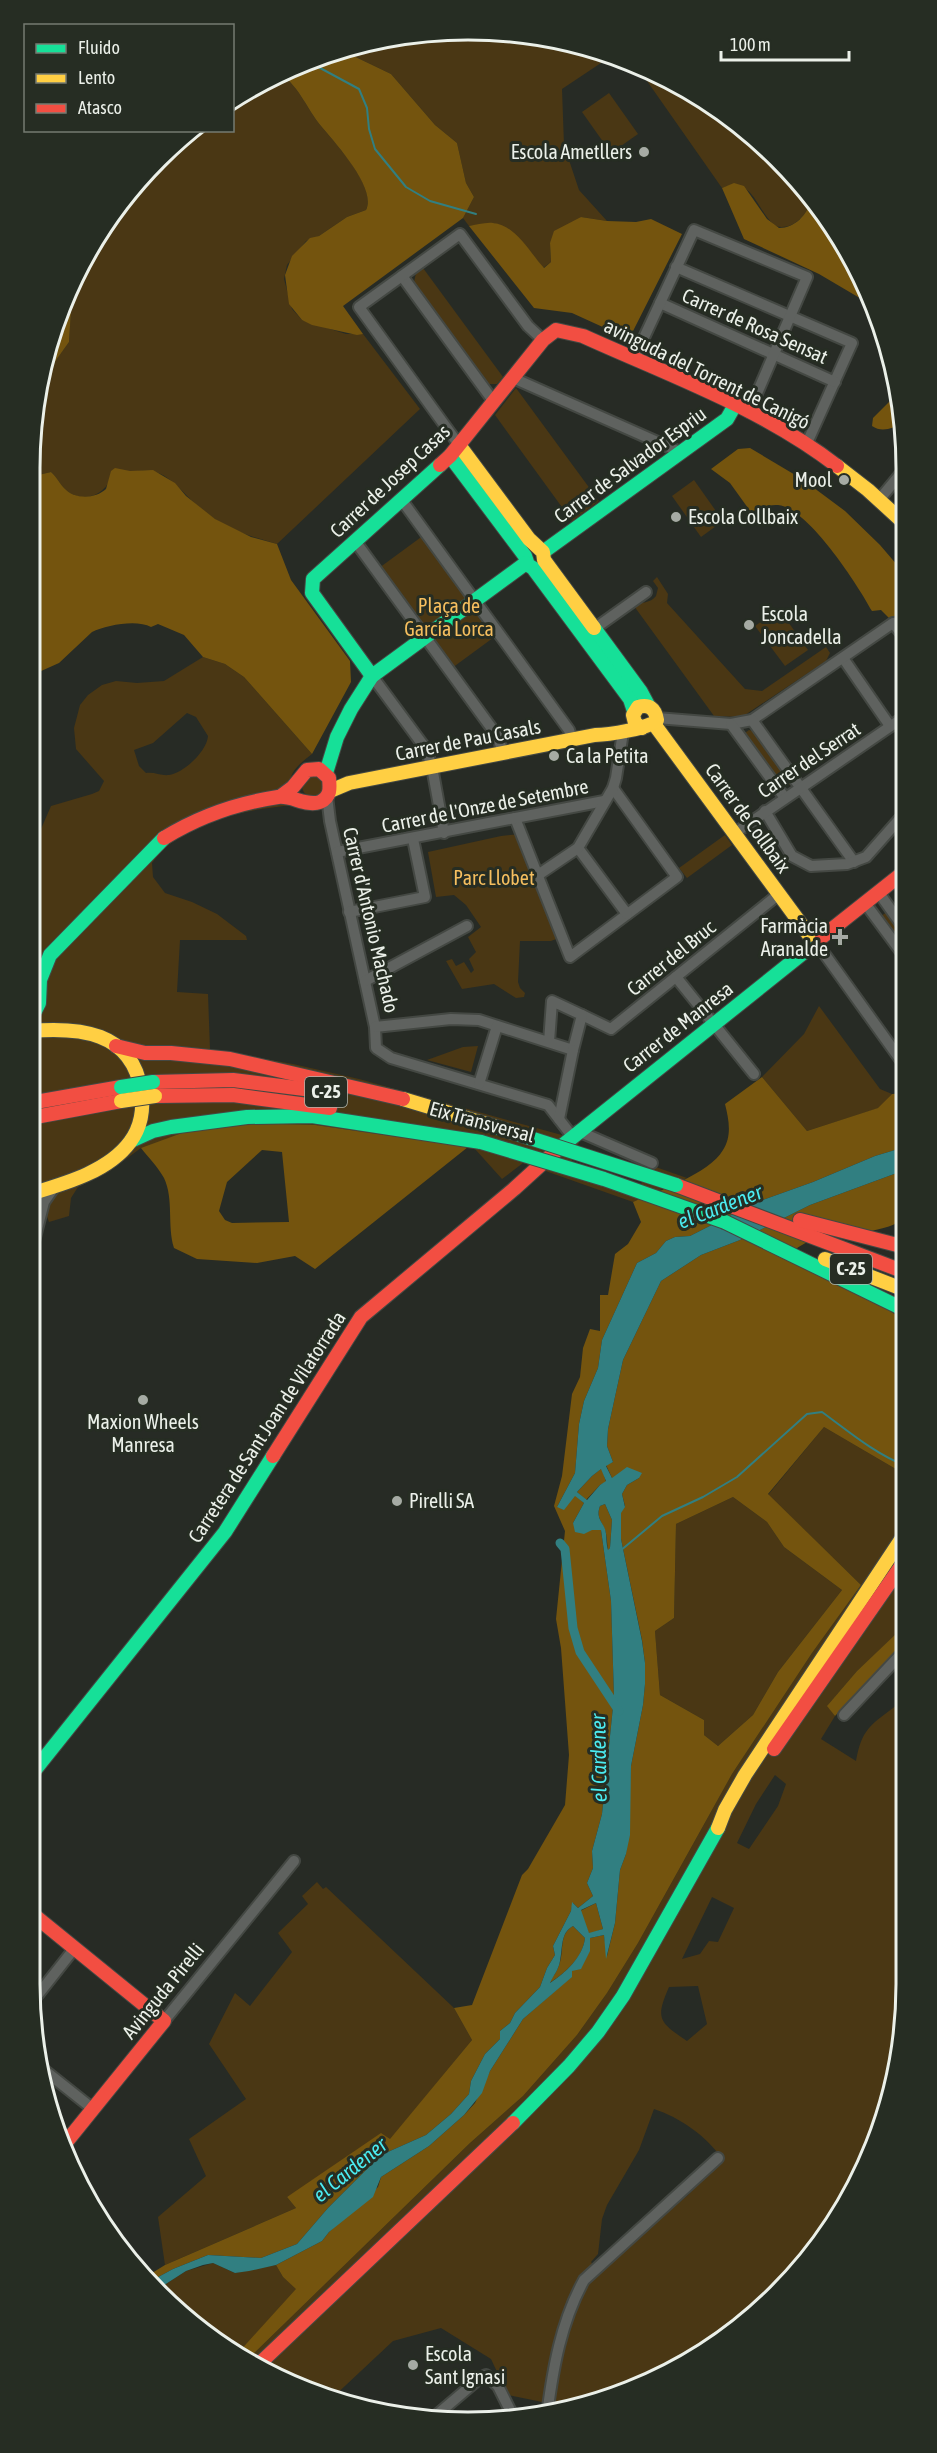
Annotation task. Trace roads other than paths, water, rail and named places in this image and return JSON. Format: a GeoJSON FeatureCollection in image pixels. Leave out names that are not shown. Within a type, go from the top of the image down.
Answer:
{"type":"FeatureCollection","features":[{"type":"Feature","properties":{"kind":"main road","name":"avinguda del Torrent de Canigó"},"geometry":{"type":"LineString","coordinates":[[543,339],[556,330],[573,332],[749,412],[807,443],[896,516]]}},
{"type":"Feature","properties":{"kind":"main road","name":"Carrer de Josep Casas"},"geometry":{"type":"LineString","coordinates":[[372,676],[312,593],[313,579],[455,450],[543,339]]}},
{"type":"Feature","properties":{"kind":"main road","name":"Carrer de Salvador Espriu"},"geometry":{"type":"LineString","coordinates":[[372,676],[727,419],[735,405]]}},
{"type":"Feature","properties":{"kind":"main road","name":"Carrer de Collbaix"},"geometry":{"type":"LineString","coordinates":[[455,450],[535,558],[644,720],[735,833],[815,942]]}},
{"type":"Feature","properties":{"kind":"main road","name":"Carrer de Collbaix"},"geometry":{"type":"LineString","coordinates":[[535,558],[594,629],[648,705],[655,710],[644,720]]}},
{"type":"Feature","properties":{"kind":"main road"},"geometry":{"type":"LineString","coordinates":[[281,796],[307,802],[319,802],[325,782],[328,758],[360,691],[372,676]]}},
{"type":"Feature","properties":{"kind":"main road","name":"Carrer de Pau Casals"},"geometry":{"type":"LineString","coordinates":[[595,735],[606,736],[623,732],[644,720]]}},
{"type":"Feature","properties":{"kind":"main road","name":"Carrer de Pau Casals"},"geometry":{"type":"LineString","coordinates":[[325,782],[349,783],[572,740],[644,720]]}},
{"type":"Feature","properties":{"kind":"main road"},"geometry":{"type":"LineString","coordinates":[[40,980],[50,954],[160,841],[190,822],[221,811],[281,796],[296,784],[303,772],[325,782]]}},
{"type":"Feature","properties":{"kind":"main road"},"geometry":{"type":"LineString","coordinates":[[296,784],[298,795],[307,802]]}},
{"type":"Feature","properties":{"kind":"main road","name":"Carrer de Manresa"},"geometry":{"type":"LineString","coordinates":[[575,1133],[896,879]]}},
{"type":"Feature","properties":{"kind":"main road"},"geometry":{"type":"LineString","coordinates":[[40,1005],[44,1015],[57,1029]]}},
{"type":"Feature","properties":{"kind":"main road"},"geometry":{"type":"LineString","coordinates":[[40,1030],[57,1029],[104,1037],[123,1052],[135,1067],[141,1087],[143,1106],[141,1120],[131,1141],[116,1157],[40,1191]]}},
{"type":"Feature","properties":{"kind":"main road"},"geometry":{"type":"LineString","coordinates":[[116,1046],[145,1053],[171,1053],[230,1059],[418,1102],[496,1127]]}},
{"type":"Feature","properties":{"kind":"main road","name":"Eix Transversal"},"geometry":{"type":"LineString","coordinates":[[40,1102],[233,1080],[376,1101],[496,1127],[831,1236],[896,1268]]}},
{"type":"Feature","properties":{"kind":"main road","name":"Eix Transversal"},"geometry":{"type":"LineString","coordinates":[[154,1089],[275,1099],[427,1126],[584,1172],[725,1222],[794,1252]]}},
{"type":"Feature","properties":{"kind":"main road","name":"Eix Transversal"},"geometry":{"type":"LineString","coordinates":[[40,1115],[121,1094]]}},
{"type":"Feature","properties":{"kind":"main road"},"geometry":{"type":"LineString","coordinates":[[131,1141],[153,1131],[214,1121],[247,1117],[312,1116],[481,1142]]}},
{"type":"Feature","properties":{"kind":"main road","name":"Carretera de Sant Joan de Vilatorrada"},"geometry":{"type":"LineString","coordinates":[[40,1763],[225,1532],[361,1317],[514,1189],[575,1133]]}},
{"type":"Feature","properties":{"kind":"main road"},"geometry":{"type":"LineString","coordinates":[[831,1236],[896,1246]]}},
{"type":"Feature","properties":{"kind":"main road"},"geometry":{"type":"LineString","coordinates":[[794,1252],[832,1274],[896,1306]]}},
{"type":"Feature","properties":{"kind":"main road","name":"C-25"},"geometry":{"type":"LineString","coordinates":[[794,1252],[896,1287]]}},
{"type":"Feature","properties":{"kind":"main road"},"geometry":{"type":"LineString","coordinates":[[263,2360],[517,2119],[591,2040],[623,1996],[723,1819],[725,1810],[745,1775],[896,1547]]}},
{"type":"Feature","properties":{"kind":"main road"},"geometry":{"type":"LineString","coordinates":[[864,1596],[873,1595],[896,1560]]}},
{"type":"Feature","properties":{"kind":"main road"},"geometry":{"type":"LineString","coordinates":[[723,1819],[730,1813],[896,1573]]}},
{"type":"Feature","properties":{"kind":"main road"},"geometry":{"type":"LineString","coordinates":[[40,1920],[164,2021]]}},
{"type":"Feature","properties":{"kind":"main road","name":"Avinguda Pirelli"},"geometry":{"type":"LineString","coordinates":[[69,2138],[164,2021]]}},
{"type":"Feature","properties":{"kind":"street"},"geometry":{"type":"LineString","coordinates":[[634,359],[694,230],[807,278],[749,412]]}},
{"type":"Feature","properties":{"kind":"street"},"geometry":{"type":"LineString","coordinates":[[494,402],[402,276],[460,234],[528,327],[543,339]]}},
{"type":"Feature","properties":{"kind":"street"},"geometry":{"type":"LineString","coordinates":[[676,267],[852,343],[807,443]]}},
{"type":"Feature","properties":{"kind":"street","name":"Carrer de Collbaix"},"geometry":{"type":"LineString","coordinates":[[402,276],[359,307],[455,450]]}},
{"type":"Feature","properties":{"kind":"street","name":"Carrer de Rosa Sensat"},"geometry":{"type":"LineString","coordinates":[[660,303],[835,382]]}},
{"type":"Feature","properties":{"kind":"street"},"geometry":{"type":"LineString","coordinates":[[513,378],[680,452]]}},
{"type":"Feature","properties":{"kind":"street"},"geometry":{"type":"LineString","coordinates":[[879,500],[896,479]]}},
{"type":"Feature","properties":{"kind":"street"},"geometry":{"type":"LineString","coordinates":[[401,499],[569,730],[572,740]]}},
{"type":"Feature","properties":{"kind":"street"},"geometry":{"type":"LineString","coordinates":[[355,541],[498,737],[503,753]]}},
{"type":"Feature","properties":{"kind":"street"},"geometry":{"type":"LineString","coordinates":[[594,629],[646,592]]}},
{"type":"Feature","properties":{"kind":"street"},"geometry":{"type":"LineString","coordinates":[[854,862],[802,786],[752,720],[893,623],[896,627]]}},
{"type":"Feature","properties":{"kind":"street"},"geometry":{"type":"LineString","coordinates":[[843,658],[890,726]]}},
{"type":"Feature","properties":{"kind":"street"},"geometry":{"type":"LineString","coordinates":[[372,676],[426,749],[432,766],[444,833]]}},
{"type":"Feature","properties":{"kind":"street","name":"Carrer de Pau Casals"},"geometry":{"type":"LineString","coordinates":[[644,720],[731,724],[752,720]]}},
{"type":"Feature","properties":{"kind":"street","name":"Carrer del Serrat"},"geometry":{"type":"LineString","coordinates":[[735,833],[896,722]]}},
{"type":"Feature","properties":{"kind":"street"},"geometry":{"type":"LineString","coordinates":[[731,724],[785,798]]}},
{"type":"Feature","properties":{"kind":"street"},"geometry":{"type":"LineString","coordinates":[[538,874],[578,848],[613,788],[623,732]]}},
{"type":"Feature","properties":{"kind":"street","name":"Carrer d'Antonio Machado"},"geometry":{"type":"LineString","coordinates":[[325,782],[330,821],[375,1027],[376,1048],[391,1058],[479,1084]]}},
{"type":"Feature","properties":{"kind":"street"},"geometry":{"type":"LineString","coordinates":[[515,818],[570,957],[677,877],[613,788]]}},
{"type":"Feature","properties":{"kind":"street","name":"Carrer de l'Onze de Setembre"},"geometry":{"type":"LineString","coordinates":[[337,852],[604,801]]}},
{"type":"Feature","properties":{"kind":"street","name":"Carrer d'Antonio Machado"},"geometry":{"type":"LineString","coordinates":[[307,802],[322,809],[330,821]]}},
{"type":"Feature","properties":{"kind":"street"},"geometry":{"type":"LineString","coordinates":[[765,811],[792,856],[811,866],[854,862],[866,857],[896,823]]}},
{"type":"Feature","properties":{"kind":"street"},"geometry":{"type":"LineString","coordinates":[[349,912],[425,897],[413,839]]}},
{"type":"Feature","properties":{"kind":"street"},"geometry":{"type":"LineString","coordinates":[[578,848],[627,914]]}},
{"type":"Feature","properties":{"kind":"street"},"geometry":{"type":"LineString","coordinates":[[879,893],[896,916]]}},
{"type":"Feature","properties":{"kind":"street","name":"Carrer del Bruc"},"geometry":{"type":"LineString","coordinates":[[582,1015],[611,1029],[779,894]]}},
{"type":"Feature","properties":{"kind":"street"},"geometry":{"type":"LineString","coordinates":[[865,903],[896,946]]}},
{"type":"Feature","properties":{"kind":"street"},"geometry":{"type":"LineString","coordinates":[[365,981],[467,926]]}},
{"type":"Feature","properties":{"kind":"street"},"geometry":{"type":"LineString","coordinates":[[815,942],[896,1054]]}},
{"type":"Feature","properties":{"kind":"street"},"geometry":{"type":"LineString","coordinates":[[676,977],[754,1074]]}},
{"type":"Feature","properties":{"kind":"street"},"geometry":{"type":"LineString","coordinates":[[550,1042],[552,1001],[582,1015],[559,1119]]}},
{"type":"Feature","properties":{"kind":"street"},"geometry":{"type":"LineString","coordinates":[[375,1027],[465,1018],[573,1050]]}},
{"type":"Feature","properties":{"kind":"street"},"geometry":{"type":"LineString","coordinates":[[497,1026],[479,1084],[548,1105],[575,1133],[652,1163]]}},
{"type":"Feature","properties":{"kind":"street"},"geometry":{"type":"LineString","coordinates":[[40,1223],[44,1202],[55,1186]]}},
{"type":"Feature","properties":{"kind":"street"},"geometry":{"type":"LineString","coordinates":[[844,1715],[896,1660]]}},
{"type":"Feature","properties":{"kind":"street","name":"Avinguda Pirelli"},"geometry":{"type":"LineString","coordinates":[[164,2021],[294,1861]]}},
{"type":"Feature","properties":{"kind":"street"},"geometry":{"type":"LineString","coordinates":[[40,1992],[74,1949]]}},
{"type":"Feature","properties":{"kind":"street"},"geometry":{"type":"LineString","coordinates":[[51,2075],[93,2109]]}},
{"type":"Feature","properties":{"kind":"street"},"geometry":{"type":"LineString","coordinates":[[549,2405],[557,2351],[572,2302],[584,2280],[718,2158]]}},
{"type":"Feature","properties":{"kind":"street"},"geometry":{"type":"LineString","coordinates":[[440,2412],[486,2375],[498,2386],[510,2410]]}},
{"type":"Feature","properties":{"kind":"water"},"geometry":{"type":"Polygon","coordinates":[[[896,1150],[896,1173],[810,1205],[740,1240],[701,1255],[661,1281],[623,1360],[608,1429],[607,1446],[613,1462],[606,1466],[612,1478],[627,1467],[642,1473],[639,1478],[627,1485],[622,1494],[625,1507],[621,1513],[621,1539],[642,1641],[645,1684],[631,1766],[630,1835],[620,1870],[615,1923],[606,1959],[604,1935],[590,1938],[590,1951],[581,1969],[572,1971],[572,1977],[523,2019],[490,2071],[482,2093],[464,2115],[429,2146],[381,2177],[373,2197],[329,2232],[322,2241],[276,2265],[235,2273],[213,2263],[186,2271],[164,2285],[157,2278],[208,2255],[261,2258],[297,2244],[328,2208],[381,2155],[426,2135],[451,2114],[469,2094],[471,2081],[485,2054],[500,2039],[500,2031],[510,2023],[515,2013],[540,1987],[555,1955],[553,1946],[571,1911],[572,1902],[578,1908],[593,1896],[587,1883],[593,1868],[592,1851],[602,1814],[614,1697],[611,1601],[601,1530],[592,1530],[584,1534],[575,1532],[573,1523],[584,1503],[575,1496],[564,1510],[557,1507],[575,1473],[579,1424],[584,1401],[598,1368],[602,1340],[637,1263],[656,1253],[666,1241],[675,1237],[690,1236],[757,1202],[896,1150]],[[601,1469],[577,1492],[587,1500],[606,1481],[601,1469]],[[605,1504],[600,1506],[599,1516],[605,1529],[608,1550],[612,1520],[605,1504]],[[596,1903],[581,1910],[589,1933],[603,1929],[596,1903]],[[573,1926],[564,1937],[560,1961],[550,1983],[572,1964],[584,1945],[585,1938],[573,1926]]]}},
{"type":"Feature","properties":{"kind":"waterway"},"geometry":{"type":"LineString","coordinates":[[319,68],[359,89],[367,108],[369,129],[375,149],[406,187],[430,201],[476,214]]}},
{"type":"Feature","properties":{"kind":"waterway"},"geometry":{"type":"LineString","coordinates":[[620,1551],[662,1516],[703,1497],[737,1477],[807,1414],[822,1412],[873,1449],[896,1461]]}},
{"type":"Feature","properties":{"kind":"waterway","name":"el Cardener"},"geometry":{"type":"LineString","coordinates":[[560,1543],[565,1549],[573,1628],[580,1652],[619,1711]]}},
{"type":"Feature","properties":{"kind":"place","name":"Escola Ametllers"},"geometry":{"type":"Point","coordinates":[644,152]}},
{"type":"Feature","properties":{"kind":"place","name":"Mool"},"geometry":{"type":"Point","coordinates":[844,480]}},
{"type":"Feature","properties":{"kind":"place","name":"Escola Collbaix"},"geometry":{"type":"Point","coordinates":[676,517]}},
{"type":"Feature","properties":{"kind":"place","name":"Escola Joncadella"},"geometry":{"type":"Point","coordinates":[749,625]}},
{"type":"Feature","properties":{"kind":"place","name":"Ca la Petita"},"geometry":{"type":"Point","coordinates":[554,756]}},
{"type":"Feature","properties":{"kind":"place","name":"Farmàcia Aranalde"},"geometry":{"type":"Point","coordinates":[840,937]}},
{"type":"Feature","properties":{"kind":"place","name":"Maxion Wheels Manresa"},"geometry":{"type":"Point","coordinates":[143,1400]}},
{"type":"Feature","properties":{"kind":"place","name":"Pirelli SA"},"geometry":{"type":"Point","coordinates":[397,1501]}},
{"type":"Feature","properties":{"kind":"place","name":"Escola Sant Ignasi"},"geometry":{"type":"Point","coordinates":[413,2365]}},
{"type":"Feature","properties":{"kind":"park label","name":"Plaça de García Lorca"},"geometry":{"type":"Point","coordinates":[449,618]}},
{"type":"Feature","properties":{"kind":"park label","name":"Parc Llobet"},"geometry":{"type":"Point","coordinates":[494,878]}}]}
